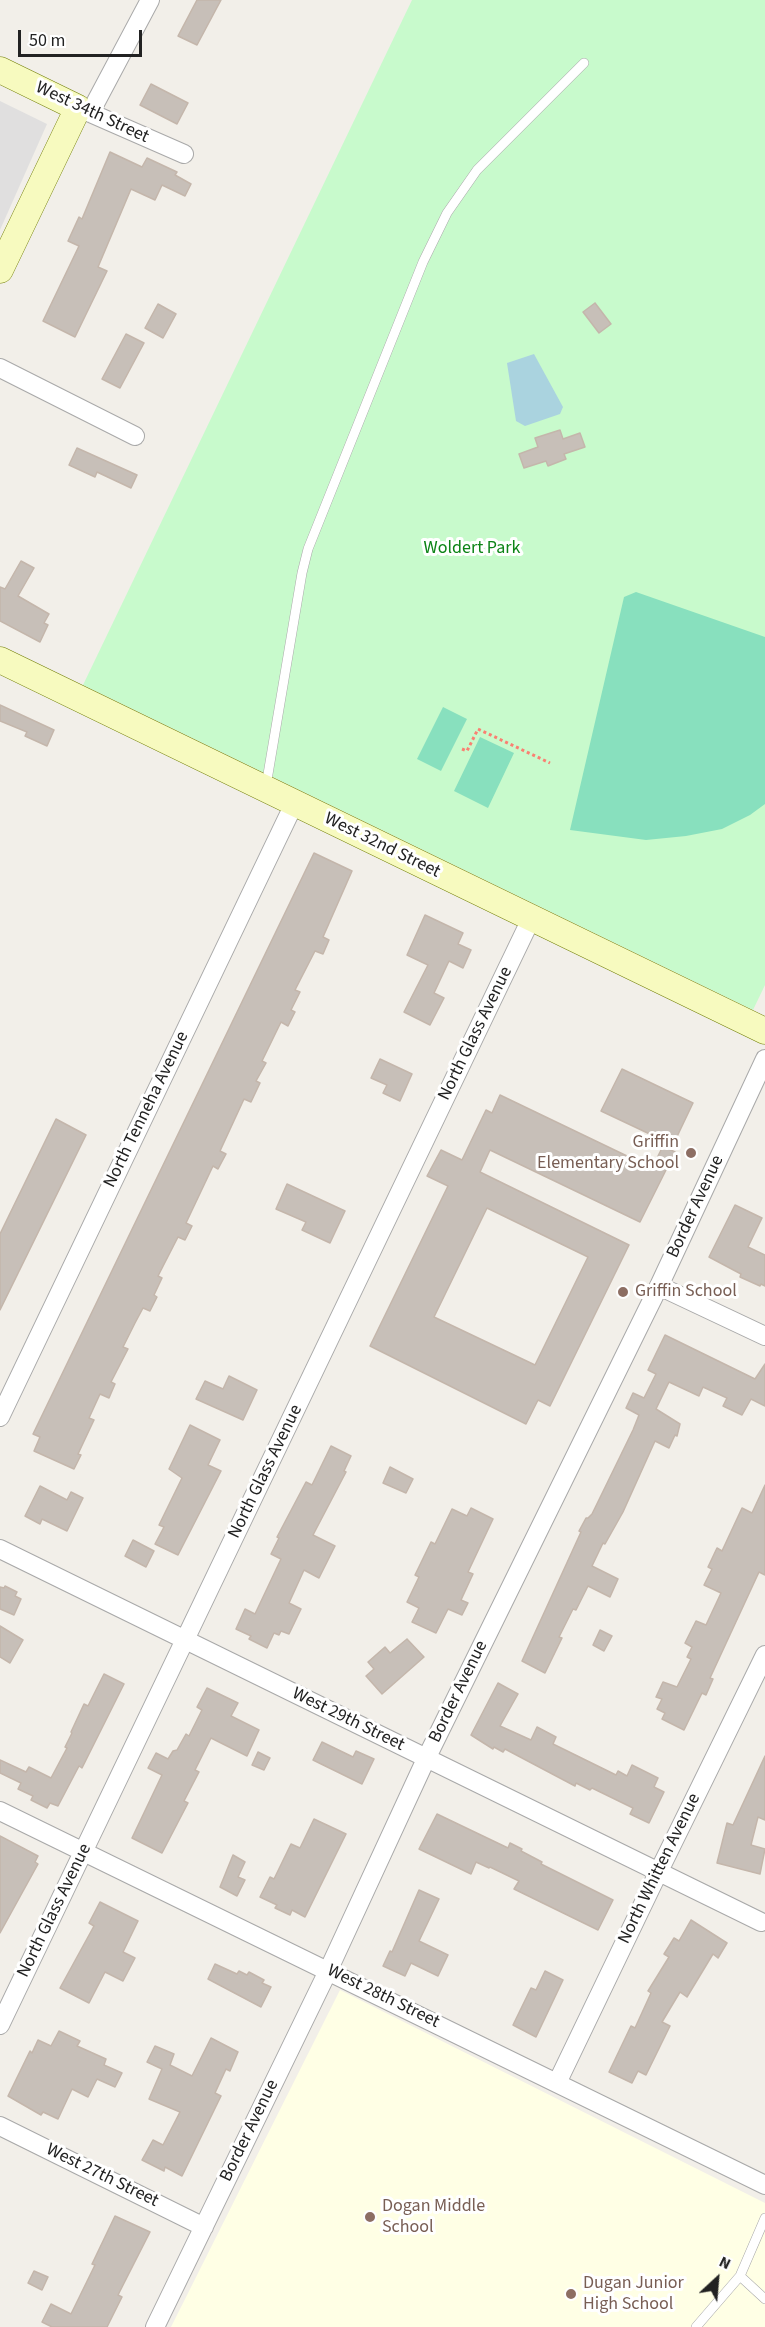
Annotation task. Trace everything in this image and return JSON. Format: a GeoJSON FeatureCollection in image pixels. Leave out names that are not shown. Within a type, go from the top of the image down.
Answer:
{"type":"FeatureCollection","features":[{"type":"Feature","properties":{"kind":"street"},"geometry":{"type":"LineString","coordinates":[[0,270],[84,110],[150,0]]}},
{"type":"Feature","properties":{"kind":"street","name":"West 34th Street"},"geometry":{"type":"LineString","coordinates":[[0,70],[184,154]]}},
{"type":"Feature","properties":{"kind":"street"},"geometry":{"type":"LineString","coordinates":[[0,368],[135,436]]}},
{"type":"Feature","properties":{"kind":"street","name":"West 32nd Street"},"geometry":{"type":"LineString","coordinates":[[0,660],[765,1031]]}},
{"type":"Feature","properties":{"kind":"street","name":"North Tenneha Avenue"},"geometry":{"type":"LineString","coordinates":[[0,1417],[295,802]]}},
{"type":"Feature","properties":{"kind":"street","name":"North Glass Avenue"},"geometry":{"type":"LineString","coordinates":[[0,2025],[531,919]]}},
{"type":"Feature","properties":{"kind":"street","name":"Border Avenue"},"geometry":{"type":"LineString","coordinates":[[155,2327],[328,1971],[426,1759],[659,1286],[765,1059]]}},
{"type":"Feature","properties":{"kind":"street"},"geometry":{"type":"LineString","coordinates":[[659,1286],[765,1336]]}},
{"type":"Feature","properties":{"kind":"street","name":"West 29th Street"},"geometry":{"type":"LineString","coordinates":[[0,1549],[761,1922]]}},
{"type":"Feature","properties":{"kind":"street","name":"North Whitten Avenue"},"geometry":{"type":"LineString","coordinates":[[557,2084],[765,1655]]}},
{"type":"Feature","properties":{"kind":"street","name":"West 28th Street"},"geometry":{"type":"LineString","coordinates":[[0,1811],[765,2185]]}},
{"type":"Feature","properties":{"kind":"street","name":"West 27th Street"},"geometry":{"type":"LineString","coordinates":[[0,2126],[204,2227]]}},
{"type":"Feature","properties":{"kind":"lane"},"geometry":{"type":"LineString","coordinates":[[265,788],[308,549],[423,262],[447,213],[477,170],[584,63]]}},
{"type":"Feature","properties":{"kind":"lane"},"geometry":{"type":"LineString","coordinates":[[696,2327],[740,2276],[765,2217]]}},
{"type":"Feature","properties":{"kind":"lane"},"geometry":{"type":"LineString","coordinates":[[740,2276],[765,2299]]}},
{"type":"Feature","properties":{"kind":"path"},"geometry":{"type":"LineString","coordinates":[[462,748],[467,751],[478,729],[550,763]]}},
{"type":"Feature","properties":{"kind":"shaded area"},"geometry":{"type":"Polygon","coordinates":[[[0,101],[47,124],[0,230],[0,101]]]}},
{"type":"Feature","properties":{"kind":"shaded area"},"geometry":{"type":"Polygon","coordinates":[[[340,1990],[765,2203],[765,2327],[171,2327],[340,1990]]]}},
{"type":"Feature","properties":{"kind":"green space","name":"Woldert Park"},"geometry":{"type":"Polygon","coordinates":[[[412,0],[765,0],[765,985],[753,1010],[83,685],[412,0]]]}},
{"type":"Feature","properties":{"kind":"green space"},"geometry":{"type":"Polygon","coordinates":[[[636,592],[765,637],[765,804],[750,815],[722,829],[646,840],[570,830],[624,597],[636,592]]]}},
{"type":"Feature","properties":{"kind":"green space"},"geometry":{"type":"Polygon","coordinates":[[[443,707],[467,719],[441,771],[417,759],[443,707]]]}},
{"type":"Feature","properties":{"kind":"green space"},"geometry":{"type":"Polygon","coordinates":[[[480,737],[514,753],[488,808],[454,791],[480,737]]]}},
{"type":"Feature","properties":{"kind":"water"},"geometry":{"type":"Polygon","coordinates":[[[534,354],[563,407],[560,414],[525,426],[516,421],[507,363],[534,354]]]}},
{"type":"Feature","properties":{"kind":"building"},"geometry":{"type":"Polygon","coordinates":[[[197,0],[221,0],[197,45],[178,36],[197,0]]]}},
{"type":"Feature","properties":{"kind":"building"},"geometry":{"type":"Polygon","coordinates":[[[151,84],[188,103],[177,124],[140,105],[151,84]]]}},
{"type":"Feature","properties":{"kind":"building"},"geometry":{"type":"Polygon","coordinates":[[[110,152],[142,167],[147,158],[177,172],[175,175],[191,184],[185,196],[162,185],[155,200],[131,189],[98,267],[107,271],[75,337],[43,321],[79,246],[68,241],[79,217],[82,219],[110,152]]]}},
{"type":"Feature","properties":{"kind":"building"},"geometry":{"type":"Polygon","coordinates":[[[595,303],[611,324],[599,333],[583,312],[595,303]]]}},
{"type":"Feature","properties":{"kind":"building"},"geometry":{"type":"Polygon","coordinates":[[[158,304],[176,314],[163,338],[145,328],[158,304]]]}},
{"type":"Feature","properties":{"kind":"building"},"geometry":{"type":"Polygon","coordinates":[[[126,334],[144,343],[120,388],[102,379],[126,334]]]}},
{"type":"Feature","properties":{"kind":"building"},"geometry":{"type":"Polygon","coordinates":[[[560,430],[563,439],[580,433],[585,447],[564,454],[566,459],[548,466],[546,461],[524,468],[519,454],[538,447],[535,438],[560,430]]]}},
{"type":"Feature","properties":{"kind":"building"},"geometry":{"type":"Polygon","coordinates":[[[77,448],[137,475],[131,488],[97,472],[95,477],[69,465],[77,448]]]}},
{"type":"Feature","properties":{"kind":"building"},"geometry":{"type":"Polygon","coordinates":[[[21,561],[34,568],[18,596],[49,614],[44,623],[48,625],[40,642],[0,621],[0,587],[5,589],[21,561]]]}},
{"type":"Feature","properties":{"kind":"building"},"geometry":{"type":"Polygon","coordinates":[[[0,705],[54,730],[47,746],[25,736],[27,732],[0,721],[0,705]]]}},
{"type":"Feature","properties":{"kind":"building"},"geometry":{"type":"Polygon","coordinates":[[[314,853],[352,871],[323,937],[329,940],[323,954],[315,951],[295,990],[300,992],[291,1010],[295,1012],[288,1026],[281,1022],[262,1061],[266,1063],[256,1081],[260,1083],[251,1102],[244,1099],[220,1151],[226,1154],[218,1169],[213,1166],[186,1223],[192,1226],[185,1240],[178,1237],[158,1276],[162,1278],[150,1311],[143,1308],[123,1347],[128,1349],[111,1382],[115,1384],[109,1398],[100,1394],[89,1418],[94,1420],[78,1454],[81,1455],[74,1469],[34,1451],[40,1437],[33,1434],[314,853]]]}},
{"type":"Feature","properties":{"kind":"building"},"geometry":{"type":"Polygon","coordinates":[[[425,915],[463,933],[458,944],[471,950],[463,968],[449,961],[434,993],[444,998],[430,1025],[404,1012],[428,965],[407,955],[425,915]]]}},
{"type":"Feature","properties":{"kind":"building"},"geometry":{"type":"Polygon","coordinates":[[[380,1059],[412,1074],[400,1101],[383,1093],[387,1085],[371,1078],[380,1059]]]}},
{"type":"Feature","properties":{"kind":"building"},"geometry":{"type":"Polygon","coordinates":[[[622,1069],[693,1103],[673,1145],[601,1111],[622,1069]]]}},
{"type":"Feature","properties":{"kind":"building"},"geometry":{"type":"Polygon","coordinates":[[[500,1095],[652,1168],[663,1146],[675,1152],[640,1222],[490,1150],[480,1172],[629,1245],[550,1406],[538,1400],[526,1424],[370,1346],[448,1186],[427,1176],[441,1150],[462,1160],[486,1110],[492,1113],[500,1095]],[[487,1208],[434,1317],[535,1365],[588,1257],[487,1208]]]}},
{"type":"Feature","properties":{"kind":"building"},"geometry":{"type":"Polygon","coordinates":[[[56,1119],[86,1135],[0,1310],[0,1234],[56,1119]]]}},
{"type":"Feature","properties":{"kind":"building"},"geometry":{"type":"Polygon","coordinates":[[[287,1184],[345,1211],[330,1243],[302,1230],[306,1222],[276,1209],[287,1184]]]}},
{"type":"Feature","properties":{"kind":"building"},"geometry":{"type":"Polygon","coordinates":[[[735,1205],[762,1218],[748,1247],[765,1255],[765,1286],[740,1277],[741,1274],[709,1257],[735,1205]]]}},
{"type":"Feature","properties":{"kind":"building"},"geometry":{"type":"Polygon","coordinates":[[[665,1335],[755,1379],[765,1364],[765,1406],[751,1399],[742,1415],[723,1406],[727,1398],[703,1387],[699,1396],[669,1382],[656,1409],[680,1424],[677,1436],[675,1435],[669,1448],[655,1441],[623,1512],[605,1544],[603,1543],[592,1566],[618,1579],[610,1597],[588,1586],[559,1637],[562,1638],[545,1673],[522,1661],[581,1532],[579,1531],[586,1518],[592,1514],[633,1430],[639,1415],[626,1408],[633,1393],[644,1398],[656,1374],[648,1370],[665,1335]]]}},
{"type":"Feature","properties":{"kind":"building"},"geometry":{"type":"Polygon","coordinates":[[[229,1376],[257,1390],[243,1420],[196,1399],[205,1381],[223,1389],[229,1376]]]}},
{"type":"Feature","properties":{"kind":"building"},"geometry":{"type":"Polygon","coordinates":[[[190,1425],[220,1440],[208,1465],[221,1471],[178,1555],[155,1544],[164,1527],[159,1525],[182,1478],[169,1469],[190,1425]]]}},
{"type":"Feature","properties":{"kind":"building"},"geometry":{"type":"Polygon","coordinates":[[[331,1446],[351,1456],[344,1471],[346,1472],[313,1535],[335,1546],[319,1578],[304,1570],[289,1603],[301,1609],[289,1634],[281,1631],[279,1635],[274,1633],[267,1648],[249,1639],[251,1636],[236,1629],[245,1609],[255,1614],[281,1559],[271,1554],[279,1538],[277,1537],[306,1482],[312,1485],[331,1446]]]}},
{"type":"Feature","properties":{"kind":"building"},"geometry":{"type":"Polygon","coordinates":[[[390,1467],[413,1479],[406,1493],[383,1483],[390,1467]]]}},
{"type":"Feature","properties":{"kind":"building"},"geometry":{"type":"Polygon","coordinates":[[[765,1485],[765,1575],[759,1572],[710,1678],[713,1679],[706,1695],[702,1693],[684,1730],[662,1719],[665,1713],[657,1709],[662,1699],[656,1697],[663,1682],[677,1687],[691,1659],[687,1657],[692,1647],[685,1643],[696,1621],[706,1625],[721,1593],[704,1585],[712,1569],[708,1567],[717,1548],[722,1551],[742,1508],[752,1513],[765,1485]]]}},
{"type":"Feature","properties":{"kind":"building"},"geometry":{"type":"Polygon","coordinates":[[[40,1486],[67,1500],[71,1492],[83,1498],[67,1531],[42,1519],[40,1524],[25,1516],[40,1486]]]}},
{"type":"Feature","properties":{"kind":"building"},"geometry":{"type":"Polygon","coordinates":[[[471,1508],[493,1519],[468,1572],[473,1574],[461,1600],[468,1603],[462,1615],[448,1609],[436,1633],[412,1622],[419,1608],[407,1602],[419,1577],[415,1575],[431,1542],[435,1544],[452,1509],[467,1516],[471,1508]]]}},
{"type":"Feature","properties":{"kind":"building"},"geometry":{"type":"Polygon","coordinates":[[[133,1540],[154,1551],[146,1567],[125,1556],[133,1540]]]}},
{"type":"Feature","properties":{"kind":"building"},"geometry":{"type":"Polygon","coordinates":[[[5,1586],[17,1592],[15,1596],[21,1599],[14,1615],[0,1609],[0,1587],[5,1586]]]}},
{"type":"Feature","properties":{"kind":"building"},"geometry":{"type":"Polygon","coordinates":[[[0,1626],[23,1640],[10,1663],[0,1657],[0,1626]]]}},
{"type":"Feature","properties":{"kind":"building"},"geometry":{"type":"Polygon","coordinates":[[[600,1630],[612,1636],[604,1651],[593,1645],[600,1630]]]}},
{"type":"Feature","properties":{"kind":"building"},"geometry":{"type":"Polygon","coordinates":[[[407,1639],[424,1657],[382,1694],[366,1676],[374,1669],[368,1662],[385,1647],[390,1653],[407,1639]]]}},
{"type":"Feature","properties":{"kind":"building"},"geometry":{"type":"Polygon","coordinates":[[[104,1674],[124,1684],[82,1768],[79,1766],[58,1806],[50,1803],[47,1808],[31,1800],[33,1796],[18,1789],[21,1783],[0,1773],[0,1760],[26,1772],[29,1767],[51,1778],[67,1748],[65,1747],[84,1704],[88,1706],[104,1674]]]}},
{"type":"Feature","properties":{"kind":"building"},"geometry":{"type":"Polygon","coordinates":[[[498,1683],[518,1694],[500,1726],[531,1740],[537,1727],[556,1737],[553,1744],[616,1775],[618,1771],[627,1776],[632,1765],[658,1778],[654,1787],[664,1792],[649,1823],[630,1814],[633,1808],[592,1788],[590,1790],[576,1783],[575,1786],[505,1749],[503,1752],[494,1747],[493,1749],[471,1735],[498,1683]]]}},
{"type":"Feature","properties":{"kind":"building"},"geometry":{"type":"Polygon","coordinates":[[[207,1688],[238,1703],[231,1716],[259,1730],[247,1756],[211,1738],[195,1770],[199,1772],[184,1801],[188,1803],[162,1853],[132,1838],[162,1775],[148,1768],[156,1753],[168,1759],[173,1751],[177,1750],[186,1734],[189,1736],[202,1710],[197,1707],[207,1688]]]}},
{"type":"Feature","properties":{"kind":"building"},"geometry":{"type":"Polygon","coordinates":[[[322,1742],[353,1757],[356,1751],[374,1759],[362,1784],[313,1760],[322,1742]]]}},
{"type":"Feature","properties":{"kind":"building"},"geometry":{"type":"Polygon","coordinates":[[[258,1752],[270,1758],[264,1770],[252,1765],[258,1752]]]}},
{"type":"Feature","properties":{"kind":"building"},"geometry":{"type":"Polygon","coordinates":[[[765,1756],[765,1820],[758,1817],[751,1845],[765,1849],[760,1874],[717,1863],[727,1823],[733,1825],[765,1756]]]}},
{"type":"Feature","properties":{"kind":"building"},"geometry":{"type":"Polygon","coordinates":[[[437,1814],[508,1848],[510,1843],[542,1862],[541,1864],[613,1900],[598,1930],[514,1889],[519,1881],[490,1867],[476,1862],[471,1874],[419,1849],[437,1814]]]}},
{"type":"Feature","properties":{"kind":"building"},"geometry":{"type":"Polygon","coordinates":[[[314,1819],[346,1834],[305,1917],[292,1910],[290,1915],[275,1908],[277,1905],[260,1897],[270,1877],[274,1879],[291,1844],[300,1848],[314,1819]]]}},
{"type":"Feature","properties":{"kind":"building"},"geometry":{"type":"Polygon","coordinates":[[[0,1836],[38,1856],[35,1862],[38,1864],[0,1933],[0,1836]]]}},
{"type":"Feature","properties":{"kind":"building"},"geometry":{"type":"Polygon","coordinates":[[[233,1855],[245,1862],[238,1877],[245,1880],[237,1896],[220,1887],[233,1855]]]}},
{"type":"Feature","properties":{"kind":"building"},"geometry":{"type":"Polygon","coordinates":[[[419,1890],[439,1899],[419,1941],[448,1955],[438,1976],[411,1963],[405,1976],[383,1966],[390,1951],[392,1952],[419,1890]]]}},
{"type":"Feature","properties":{"kind":"building"},"geometry":{"type":"Polygon","coordinates":[[[100,1902],[138,1921],[123,1952],[135,1958],[123,1981],[105,1972],[89,2003],[60,1988],[94,1926],[89,1923],[100,1902]]]}},
{"type":"Feature","properties":{"kind":"building"},"geometry":{"type":"Polygon","coordinates":[[[691,1920],[727,1943],[718,1958],[713,1954],[687,1997],[680,1992],[662,2022],[670,2026],[646,2075],[638,2071],[632,2083],[609,2072],[631,2026],[635,2028],[651,1993],[648,1991],[669,1957],[664,1954],[674,1938],[679,1941],[691,1920]]]}},
{"type":"Feature","properties":{"kind":"building"},"geometry":{"type":"Polygon","coordinates":[[[215,1964],[237,1974],[239,1971],[247,1975],[249,1972],[264,1980],[262,1983],[271,1987],[261,2007],[208,1979],[215,1964]]]}},
{"type":"Feature","properties":{"kind":"building"},"geometry":{"type":"Polygon","coordinates":[[[545,1971],[563,1980],[536,2037],[513,2025],[531,1988],[536,1990],[545,1971]]]}},
{"type":"Feature","properties":{"kind":"building"},"geometry":{"type":"Polygon","coordinates":[[[59,2031],[80,2041],[77,2046],[106,2059],[104,2065],[122,2073],[115,2087],[97,2079],[88,2097],[72,2089],[58,2119],[43,2112],[41,2115],[8,2096],[30,2051],[32,2053],[38,2040],[51,2046],[59,2031]]]}},
{"type":"Feature","properties":{"kind":"building"},"geometry":{"type":"Polygon","coordinates":[[[211,2038],[238,2052],[230,2071],[226,2069],[215,2093],[221,2096],[182,2176],[165,2167],[164,2171],[142,2160],[153,2140],[163,2145],[180,2112],[149,2099],[162,2069],[147,2062],[155,2046],[174,2054],[170,2065],[192,2076],[211,2038]]]}},
{"type":"Feature","properties":{"kind":"building"},"geometry":{"type":"Polygon","coordinates":[[[115,2216],[150,2232],[118,2295],[122,2297],[107,2327],[52,2327],[42,2322],[51,2304],[71,2314],[95,2265],[92,2264],[115,2216]]]}},
{"type":"Feature","properties":{"kind":"building"},"geometry":{"type":"Polygon","coordinates":[[[34,2271],[48,2277],[42,2290],[28,2283],[34,2271]]]}},
{"type":"Feature","properties":{"kind":"place","name":"Griffin Elementary School"},"geometry":{"type":"Point","coordinates":[691,1153]}},
{"type":"Feature","properties":{"kind":"place","name":"Griffin School"},"geometry":{"type":"Point","coordinates":[623,1292]}},
{"type":"Feature","properties":{"kind":"place","name":"Dogan Middle School"},"geometry":{"type":"Point","coordinates":[370,2217]}},
{"type":"Feature","properties":{"kind":"place","name":"Dugan Junior High School"},"geometry":{"type":"Point","coordinates":[571,2294]}}]}
